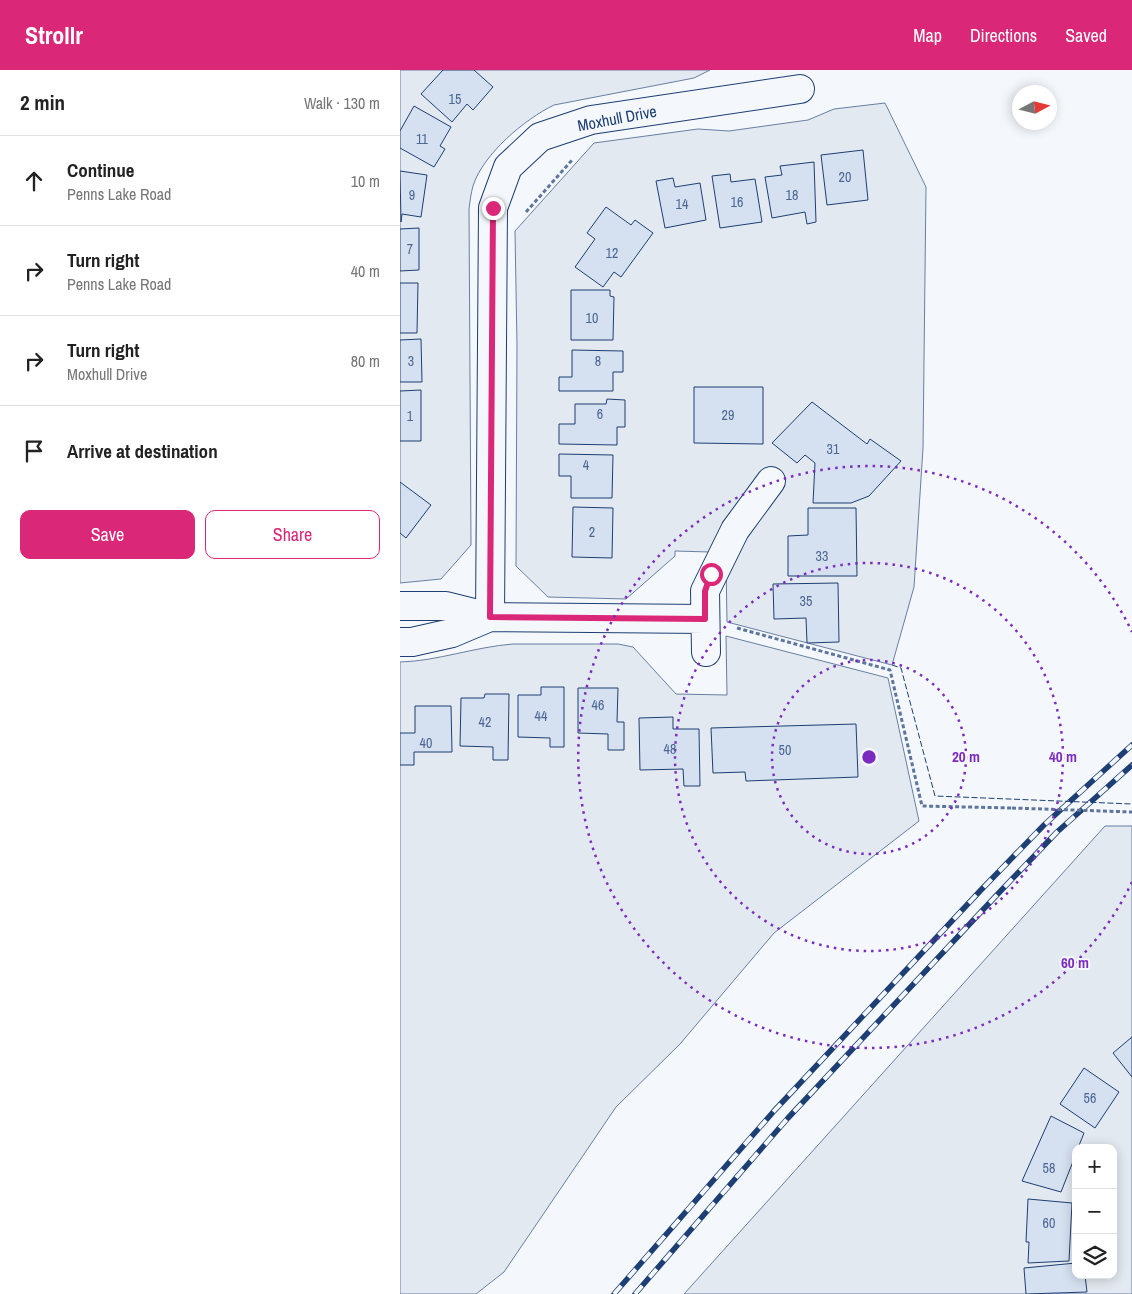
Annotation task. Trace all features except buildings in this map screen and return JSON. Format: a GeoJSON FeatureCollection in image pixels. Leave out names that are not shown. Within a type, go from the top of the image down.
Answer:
{"type":"FeatureCollection","features":[{"type":"Feature","properties":{"kind":"street","name":"Moxhull Drive"},"geometry":{"type":"LineString","coordinates":[[490,617],[493,208],[508,167],[540,137],[591,120],[800,89]]}},
{"type":"Feature","properties":{"kind":"street"},"geometry":{"type":"LineString","coordinates":[[706,652],[705,591],[735,530],[771,481]]}},
{"type":"Feature","properties":{"kind":"street"},"geometry":{"type":"LineString","coordinates":[[400,606],[446,606],[490,617],[705,619]]}},
{"type":"Feature","properties":{"kind":"street"},"geometry":{"type":"LineString","coordinates":[[400,642],[412,642],[452,633],[490,617]]}},
{"type":"Feature","properties":{"kind":"path"},"geometry":{"type":"LineString","coordinates":[[493,249],[578,154]]}},
{"type":"Feature","properties":{"kind":"path"},"geometry":{"type":"LineString","coordinates":[[705,619],[890,670],[922,806],[1132,812]]}},
{"type":"Feature","properties":{"kind":"shaded area"},"geometry":{"type":"Polygon","coordinates":[[[400,70],[710,70],[694,78],[554,105],[518,128],[495,150],[478,174],[472,189],[469,209],[471,545],[441,579],[400,583],[400,70]]]}},
{"type":"Feature","properties":{"kind":"shaded area"},"geometry":{"type":"Polygon","coordinates":[[[885,103],[926,187],[923,448],[914,587],[892,665],[727,622],[726,563],[710,552],[675,551],[675,556],[626,599],[548,597],[516,566],[517,345],[515,231],[594,143],[698,129],[729,131],[808,120],[834,109],[885,103]]]}},
{"type":"Feature","properties":{"kind":"shaded area"},"geometry":{"type":"Polygon","coordinates":[[[726,636],[888,678],[919,821],[774,933],[680,1044],[616,1107],[504,1272],[476,1294],[400,1294],[400,662],[513,644],[618,644],[633,647],[676,694],[727,695],[726,636]]]}},
{"type":"Feature","properties":{"kind":"shaded area"},"geometry":{"type":"Polygon","coordinates":[[[1105,826],[1132,826],[1132,1294],[684,1294],[1105,826]]]}},
{"type":"Feature","properties":{"kind":"railway"},"geometry":{"type":"LineString","coordinates":[[614,1294],[774,1111],[980,891],[1044,825],[1132,745]]}},
{"type":"Feature","properties":{"kind":"railway"},"geometry":{"type":"LineString","coordinates":[[635,1294],[788,1118],[994,898],[1057,832],[1132,765]]}},
{"type":"Feature","properties":{"kind":"fence"},"geometry":{"type":"LineString","coordinates":[[892,665],[901,668],[935,796],[1132,804]]}},
{"type":"Feature","properties":{"kind":"route"},"geometry":{"type":"LineString","coordinates":[[493,208],[490,617],[705,619],[705,591],[711,574]]}}]}
